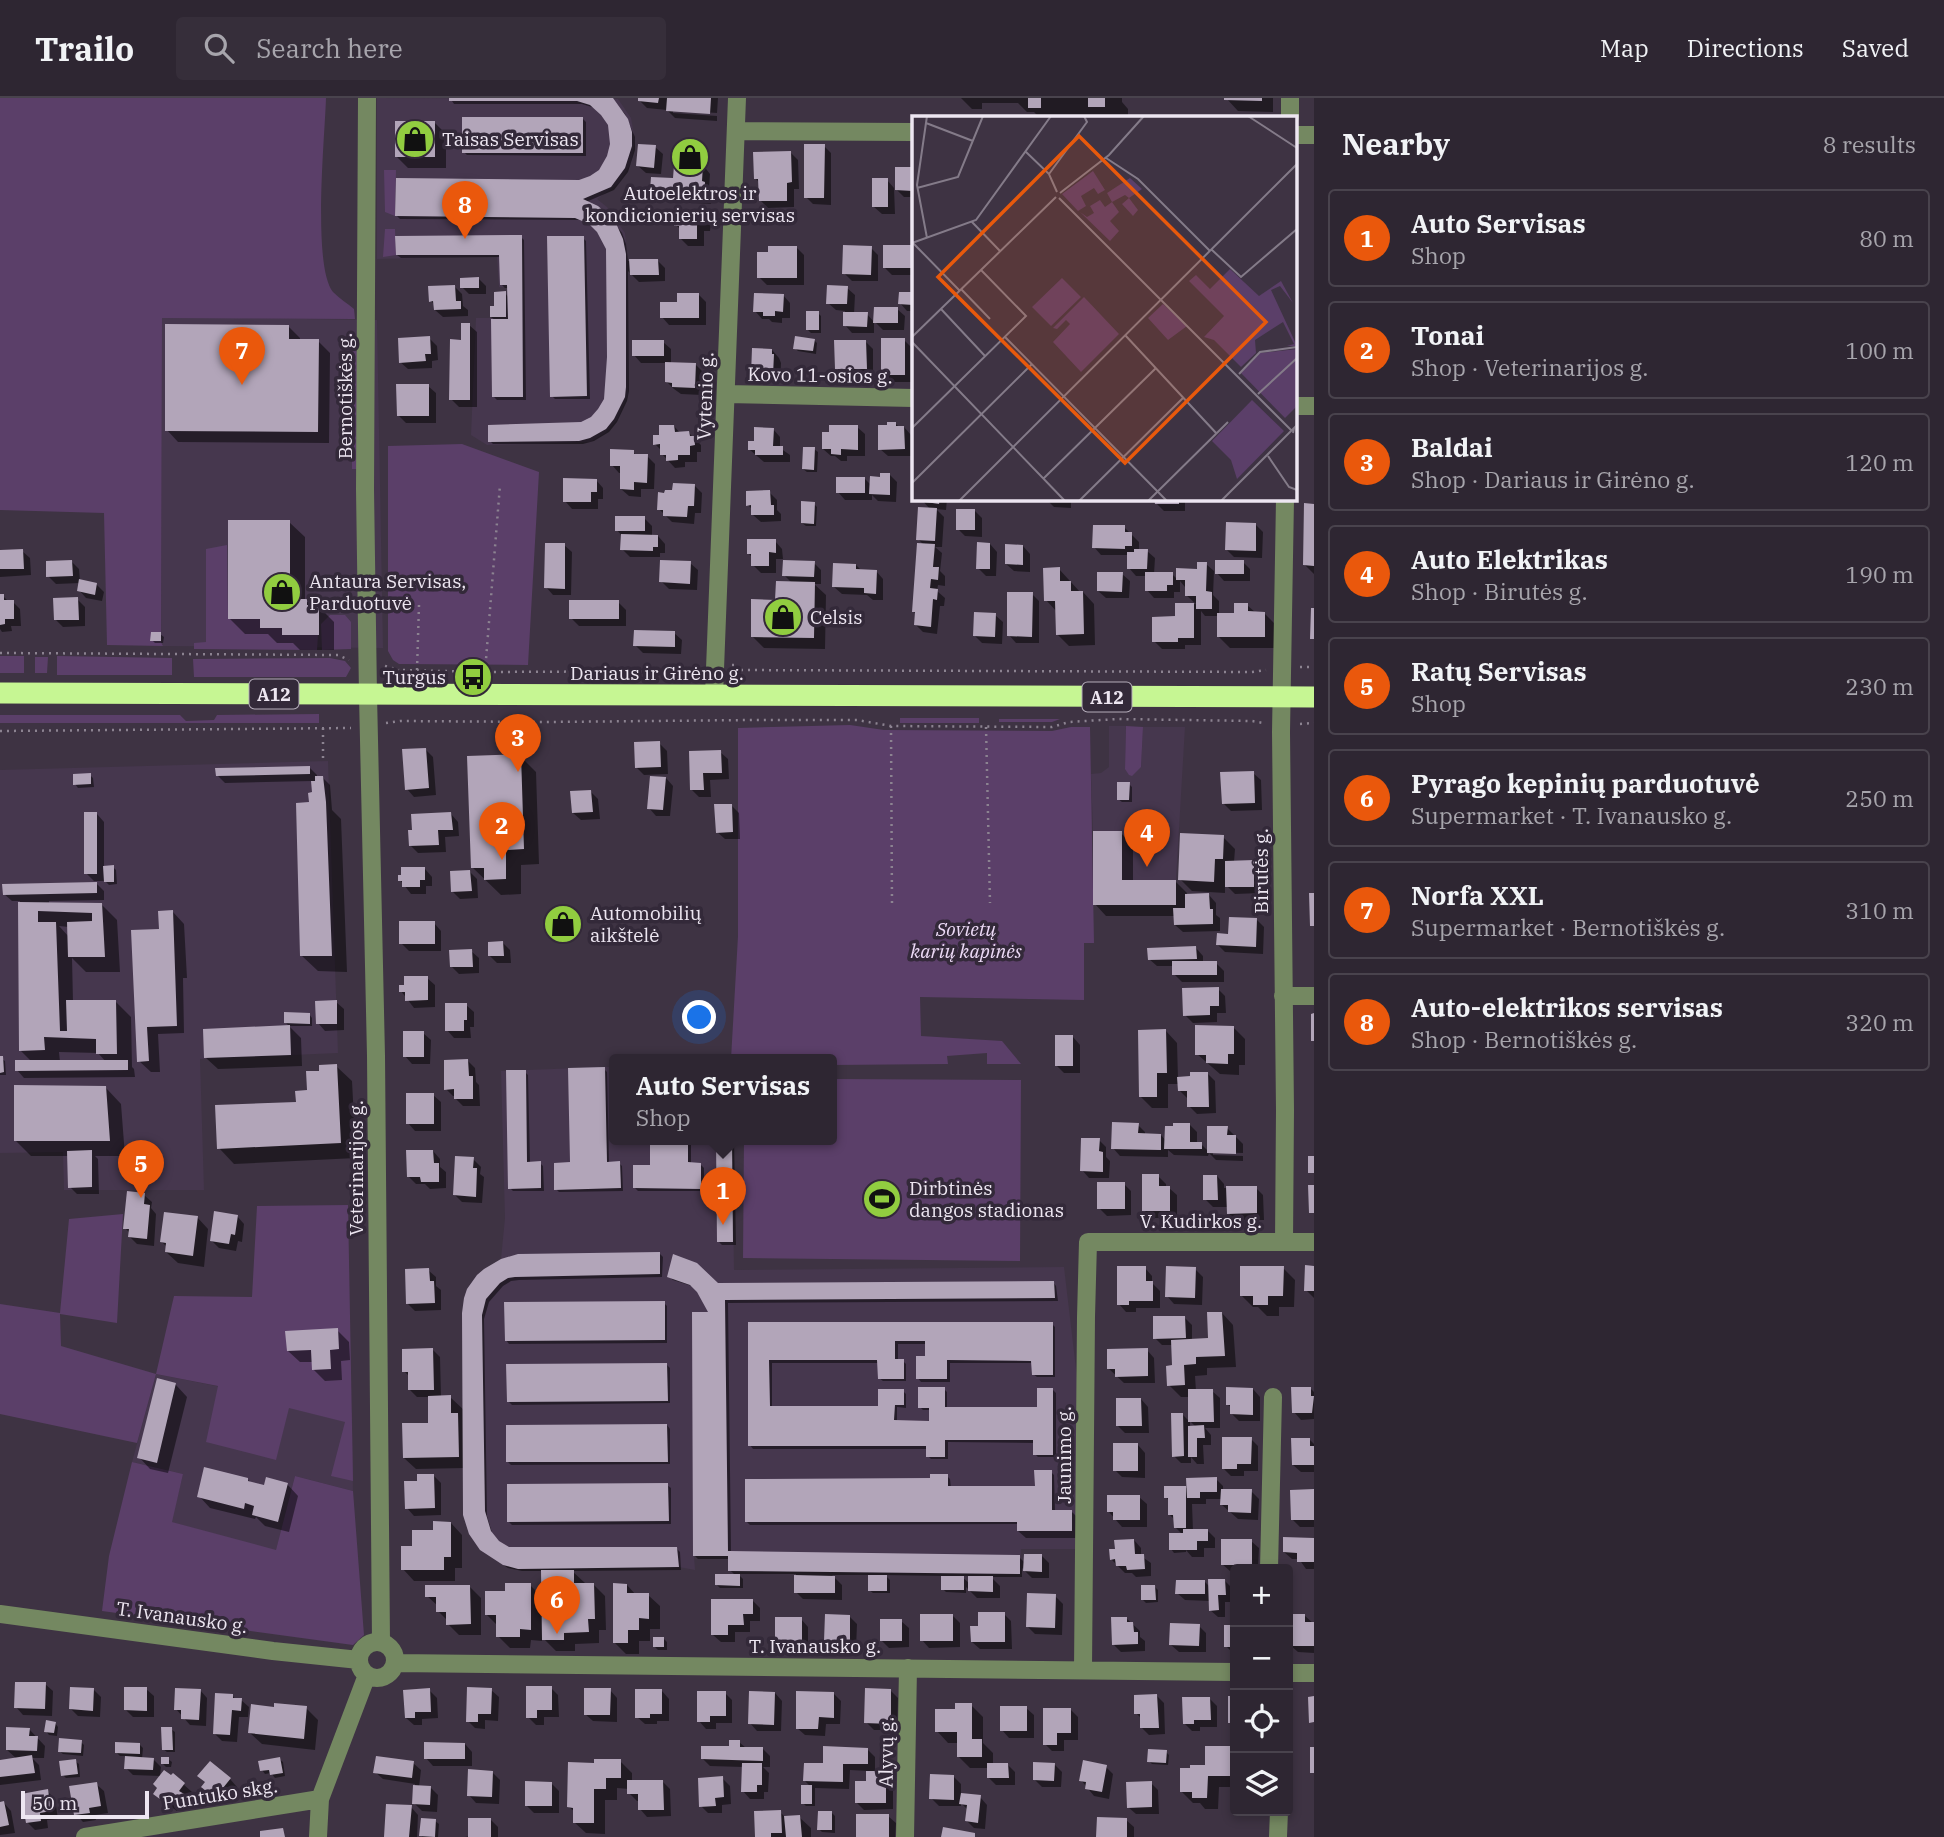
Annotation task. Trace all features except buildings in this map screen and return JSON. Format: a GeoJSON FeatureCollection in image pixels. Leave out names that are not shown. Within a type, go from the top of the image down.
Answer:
{"type":"FeatureCollection","features":[{"type":"Feature","properties":{"kind":"highway","name":"Dariaus ir Girėno g."},"geometry":{"type":"LineString","coordinates":[[0,693],[1314,697]]}},
{"type":"Feature","properties":{"kind":"street","name":"Bernotiškės g."},"geometry":{"type":"LineString","coordinates":[[367,98],[365,489],[368,695]]}},
{"type":"Feature","properties":{"kind":"street","name":"Vytenio g."},"geometry":{"type":"LineString","coordinates":[[714,695],[737,98]]}},
{"type":"Feature","properties":{"kind":"street"},"geometry":{"type":"LineString","coordinates":[[1290,98],[1290,116]]}},
{"type":"Feature","properties":{"kind":"street"},"geometry":{"type":"LineString","coordinates":[[736,131],[912,132]]}},
{"type":"Feature","properties":{"kind":"street"},"geometry":{"type":"LineString","coordinates":[[1296,135],[1314,135]]}},
{"type":"Feature","properties":{"kind":"street","name":"Kovo 11-osios g."},"geometry":{"type":"LineString","coordinates":[[726,394],[912,398]]}},
{"type":"Feature","properties":{"kind":"street"},"geometry":{"type":"LineString","coordinates":[[1296,406],[1314,406]]}},
{"type":"Feature","properties":{"kind":"street","name":"Birutės g."},"geometry":{"type":"LineString","coordinates":[[1284,1242],[1281,732],[1285,500]]}},
{"type":"Feature","properties":{"kind":"street","name":"Veterinarijos g."},"geometry":{"type":"LineString","coordinates":[[368,695],[376,1056],[381,1642]]}},
{"type":"Feature","properties":{"kind":"street"},"geometry":{"type":"LineString","coordinates":[[1283,996],[1314,996]]}},
{"type":"Feature","properties":{"kind":"street","name":"V. Kudirkos g."},"geometry":{"type":"LineString","coordinates":[[1088,1242],[1314,1242]]}},
{"type":"Feature","properties":{"kind":"street","name":"Jaunimo g."},"geometry":{"type":"LineString","coordinates":[[1083,1669],[1088,1242]]}},
{"type":"Feature","properties":{"kind":"street"},"geometry":{"type":"LineString","coordinates":[[1269,1564],[1273,1397]]}},
{"type":"Feature","properties":{"kind":"street","name":"T. Ivanausko g."},"geometry":{"type":"LineString","coordinates":[[0,1614],[273,1651],[363,1668],[377,1679],[387,1676],[395,1663],[1230,1672]]}},
{"type":"Feature","properties":{"kind":"street"},"geometry":{"type":"LineString","coordinates":[[318,1837],[320,1799],[363,1668],[361,1651],[367,1645],[381,1642],[392,1650],[395,1663]]}},
{"type":"Feature","properties":{"kind":"street","name":"Alyvų g."},"geometry":{"type":"LineString","coordinates":[[905,1837],[908,1668]]}},
{"type":"Feature","properties":{"kind":"street"},"geometry":{"type":"LineString","coordinates":[[1293,1673],[1314,1673]]}},
{"type":"Feature","properties":{"kind":"street","name":"Puntuko skg."},"geometry":{"type":"LineString","coordinates":[[85,1837],[320,1799]]}},
{"type":"Feature","properties":{"kind":"street"},"geometry":{"type":"LineString","coordinates":[[1279,1816],[1279,1837]]}},
{"type":"Feature","properties":{"kind":"path"},"geometry":{"type":"LineString","coordinates":[[485,672],[500,485]]}},
{"type":"Feature","properties":{"kind":"path"},"geometry":{"type":"LineString","coordinates":[[417,670],[419,604]]}},
{"type":"Feature","properties":{"kind":"path"},"geometry":{"type":"LineString","coordinates":[[0,653],[338,655],[355,665],[385,666],[401,670]]}},
{"type":"Feature","properties":{"kind":"path"},"geometry":{"type":"LineString","coordinates":[[715,664],[736,665],[736,670],[1112,673],[1252,672],[1282,666],[1314,667]]}},
{"type":"Feature","properties":{"kind":"path"},"geometry":{"type":"LineString","coordinates":[[0,731],[381,729],[387,722],[400,721],[548,723],[857,720],[891,726],[1052,727],[1069,722],[1178,719],[1262,722],[1268,730],[1294,732],[1299,724],[1314,723]]}},
{"type":"Feature","properties":{"kind":"path"},"geometry":{"type":"LineString","coordinates":[[891,726],[892,905]]}},
{"type":"Feature","properties":{"kind":"path"},"geometry":{"type":"LineString","coordinates":[[986,727],[990,903]]}},
{"type":"Feature","properties":{"kind":"path"},"geometry":{"type":"LineString","coordinates":[[323,728],[323,760]]}},
{"type":"Feature","properties":{"kind":"shaded area"},"geometry":{"type":"Polygon","coordinates":[[[377,98],[618,99],[631,118],[635,141],[631,163],[619,183],[597,199],[607,207],[625,233],[627,253],[628,395],[617,420],[605,433],[590,442],[487,445],[471,435],[476,318],[506,318],[507,287],[499,287],[497,256],[377,259],[377,98]]]}},
{"type":"Feature","properties":{"kind":"shaded area"},"geometry":{"type":"Polygon","coordinates":[[[162,317],[377,320],[383,648],[163,646],[162,317]]]}},
{"type":"Feature","properties":{"kind":"shaded area"},"geometry":{"type":"Polygon","coordinates":[[[1109,726],[1126,726],[1125,769],[1141,767],[1143,727],[1185,727],[1176,880],[1122,880],[1122,832],[1093,831],[1091,774],[1101,773],[1109,767],[1109,726]]]}},
{"type":"Feature","properties":{"kind":"shaded area"},"geometry":{"type":"Polygon","coordinates":[[[328,761],[338,1053],[200,1059],[204,1190],[64,1190],[63,1152],[0,1153],[0,770],[328,761]]]}},
{"type":"Feature","properties":{"kind":"shaded area"},"geometry":{"type":"Polygon","coordinates":[[[609,1067],[609,1145],[732,1145],[734,1270],[1064,1267],[1081,1411],[1077,1549],[1021,1549],[1020,1574],[728,1571],[728,1556],[694,1556],[695,1570],[679,1567],[518,1569],[503,1565],[480,1550],[469,1534],[463,1515],[463,1305],[467,1289],[477,1275],[501,1259],[505,1218],[501,1071],[609,1067]]]}},
{"type":"Feature","properties":{"kind":"shaded area"},"geometry":{"type":"Polygon","coordinates":[[[156,1374],[352,1413],[353,1491],[295,1476],[276,1551],[171,1522],[183,1474],[132,1462],[156,1374]]]}},
{"type":"Feature","properties":{"kind":"green space"},"geometry":{"type":"Polygon","coordinates":[[[0,98],[326,98],[321,199],[323,256],[333,292],[354,309],[355,319],[162,318],[163,646],[107,645],[104,513],[0,510],[0,98]]]}},
{"type":"Feature","properties":{"kind":"green space"},"geometry":{"type":"Polygon","coordinates":[[[384,170],[396,170],[395,216],[385,212],[384,170]]]}},
{"type":"Feature","properties":{"kind":"green space"},"geometry":{"type":"Polygon","coordinates":[[[385,229],[395,229],[396,255],[383,257],[385,229]]]}},
{"type":"Feature","properties":{"kind":"green space"},"geometry":{"type":"Polygon","coordinates":[[[352,345],[360,356],[359,469],[352,469],[352,345]]]}},
{"type":"Feature","properties":{"kind":"green space"},"geometry":{"type":"Polygon","coordinates":[[[462,444],[539,472],[528,665],[399,664],[388,651],[388,446],[462,444]]]}},
{"type":"Feature","properties":{"kind":"green space"},"geometry":{"type":"Polygon","coordinates":[[[227,545],[228,619],[260,619],[260,628],[282,628],[318,635],[317,650],[194,649],[194,643],[206,642],[206,549],[227,545]]]}},
{"type":"Feature","properties":{"kind":"green space"},"geometry":{"type":"Polygon","coordinates":[[[330,615],[345,615],[351,622],[351,649],[322,650],[321,624],[330,615]]]}},
{"type":"Feature","properties":{"kind":"green space"},"geometry":{"type":"Polygon","coordinates":[[[0,656],[24,656],[24,673],[0,673],[0,656]]]}},
{"type":"Feature","properties":{"kind":"green space"},"geometry":{"type":"Polygon","coordinates":[[[57,656],[172,658],[172,675],[57,675],[57,656]]]}},
{"type":"Feature","properties":{"kind":"green space"},"geometry":{"type":"Polygon","coordinates":[[[35,657],[48,657],[47,673],[35,673],[35,657]]]}},
{"type":"Feature","properties":{"kind":"green space"},"geometry":{"type":"Polygon","coordinates":[[[330,658],[345,661],[351,668],[346,677],[194,677],[193,659],[330,658]]]}},
{"type":"Feature","properties":{"kind":"green space"},"geometry":{"type":"Polygon","coordinates":[[[319,714],[319,723],[0,723],[0,715],[180,715],[186,721],[214,720],[217,715],[319,714]]]}},
{"type":"Feature","properties":{"kind":"green space"},"geometry":{"type":"Polygon","coordinates":[[[900,718],[979,718],[979,723],[900,723],[900,718]]]}},
{"type":"Feature","properties":{"kind":"green space"},"geometry":{"type":"Polygon","coordinates":[[[999,719],[1060,719],[1052,722],[999,722],[999,719]]]}},
{"type":"Feature","properties":{"kind":"green space","name":"Sovietų karių kapinės"},"geometry":{"type":"Polygon","coordinates":[[[850,725],[884,730],[1052,731],[1090,727],[1094,943],[1084,943],[1084,1000],[920,997],[921,1036],[1002,1041],[1021,1064],[987,1064],[987,1053],[947,1056],[948,1064],[837,1065],[837,1054],[731,1054],[738,936],[738,728],[850,725]]]}},
{"type":"Feature","properties":{"kind":"green space"},"geometry":{"type":"Polygon","coordinates":[[[1126,726],[1143,727],[1141,767],[1132,776],[1125,769],[1126,726]]]}},
{"type":"Feature","properties":{"kind":"green space","name":"Dirbtinės dangos stadionas"},"geometry":{"type":"Polygon","coordinates":[[[837,1079],[1021,1080],[1020,1261],[743,1258],[744,1145],[837,1145],[837,1079]]]}},
{"type":"Feature","properties":{"kind":"green space"},"geometry":{"type":"Polygon","coordinates":[[[348,1205],[353,1481],[331,1476],[345,1422],[289,1408],[276,1460],[206,1442],[218,1386],[156,1374],[174,1296],[252,1297],[257,1206],[348,1205]]]}},
{"type":"Feature","properties":{"kind":"green space"},"geometry":{"type":"Polygon","coordinates":[[[123,1214],[117,1323],[60,1314],[61,1346],[156,1374],[137,1443],[0,1414],[0,1304],[60,1313],[69,1219],[123,1214]]]}},
{"type":"Feature","properties":{"kind":"green space"},"geometry":{"type":"Polygon","coordinates":[[[132,1462],[183,1474],[172,1522],[276,1550],[295,1476],[353,1491],[364,1635],[353,1645],[102,1611],[109,1556],[132,1462]]]}},
{"type":"Feature","properties":{"kind":"place","name":"Taisas Servisas"},"geometry":{"type":"Point","coordinates":[415,139]}},
{"type":"Feature","properties":{"kind":"place","name":"Autoelektros ir kondicionierių servisas"},"geometry":{"type":"Point","coordinates":[690,157]}},
{"type":"Feature","properties":{"kind":"place","name":"Auto-elektrikos servisas"},"geometry":{"type":"Point","coordinates":[465,239]}},
{"type":"Feature","properties":{"kind":"place","name":"Norfa XXL"},"geometry":{"type":"Point","coordinates":[242,385]}},
{"type":"Feature","properties":{"kind":"place","name":"Antaura Servisas, Parduotuvė"},"geometry":{"type":"Point","coordinates":[282,592]}},
{"type":"Feature","properties":{"kind":"place","name":"Celsis"},"geometry":{"type":"Point","coordinates":[783,617]}},
{"type":"Feature","properties":{"kind":"place","name":"Turgus"},"geometry":{"type":"Point","coordinates":[473,677]}},
{"type":"Feature","properties":{"kind":"place","name":"Baldai"},"geometry":{"type":"Point","coordinates":[518,772]}},
{"type":"Feature","properties":{"kind":"place","name":"Tonai"},"geometry":{"type":"Point","coordinates":[502,860]}},
{"type":"Feature","properties":{"kind":"place","name":"Auto Elektrikas"},"geometry":{"type":"Point","coordinates":[1147,867]}},
{"type":"Feature","properties":{"kind":"place","name":"Automobilių aikštelė"},"geometry":{"type":"Point","coordinates":[563,924]}},
{"type":"Feature","properties":{"kind":"place","name":"Ratų Servisas"},"geometry":{"type":"Point","coordinates":[141,1198]}},
{"type":"Feature","properties":{"kind":"place","name":"Dirbtinės dangos stadionas"},"geometry":{"type":"Point","coordinates":[882,1199]}},
{"type":"Feature","properties":{"kind":"place","name":"Auto Servisas"},"geometry":{"type":"Point","coordinates":[723,1225]}},
{"type":"Feature","properties":{"kind":"place","name":"Pyrago kepinių parduotuvė"},"geometry":{"type":"Point","coordinates":[557,1634]}}]}
